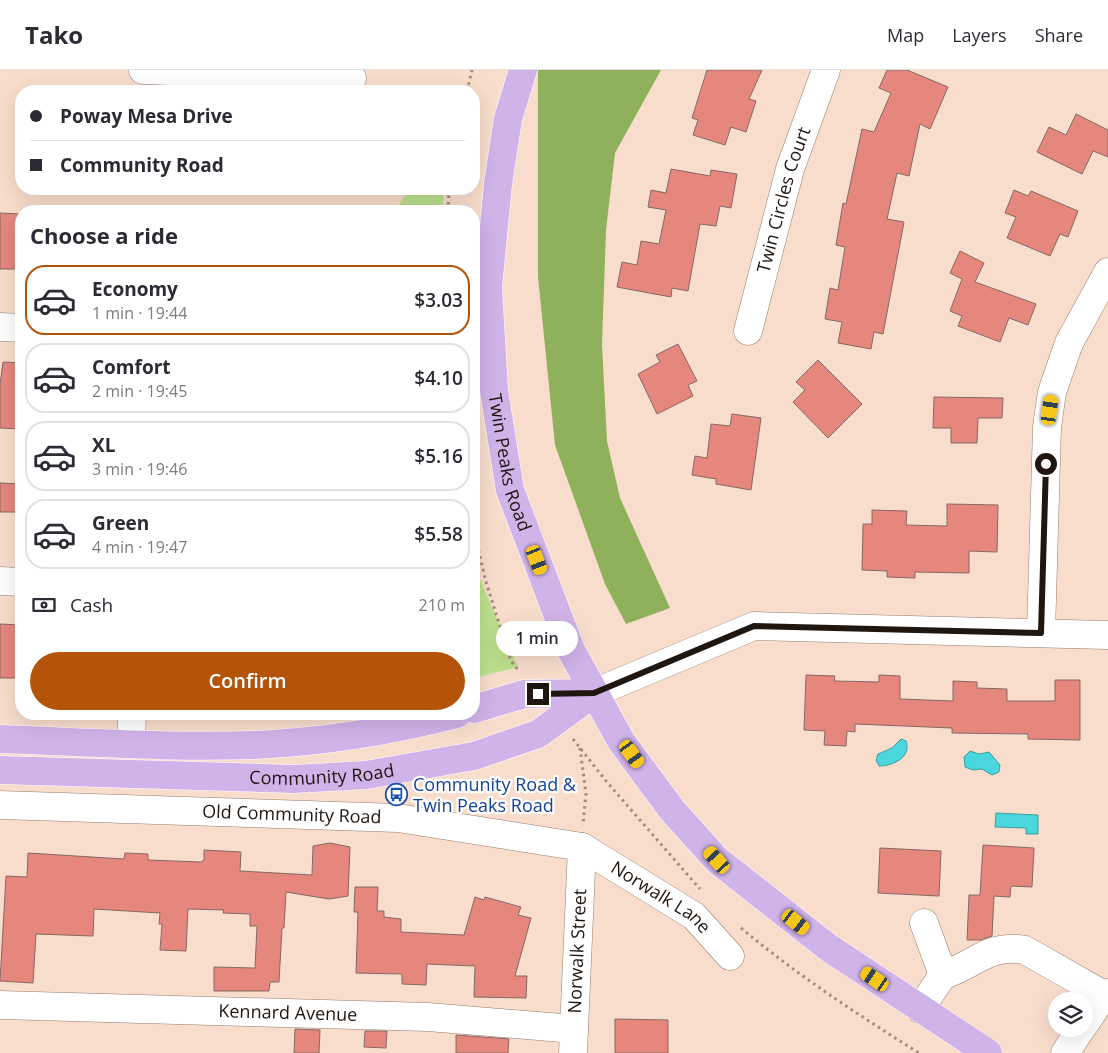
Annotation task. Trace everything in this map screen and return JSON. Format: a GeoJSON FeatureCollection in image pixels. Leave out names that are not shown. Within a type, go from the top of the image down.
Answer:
{"type":"FeatureCollection","features":[{"type":"Feature","properties":{"kind":"main road","name":"Twin Peaks Road"},"geometry":{"type":"LineString","coordinates":[[523,70],[507,128],[498,184],[488,287],[494,391],[510,490],[571,650],[622,741],[672,810],[717,860],[829,948],[988,1053]]}},
{"type":"Feature","properties":{"kind":"main road"},"geometry":{"type":"LineString","coordinates":[[480,707],[524,694],[594,693]]}},
{"type":"Feature","properties":{"kind":"main road","name":"Community Road"},"geometry":{"type":"LineString","coordinates":[[0,770],[294,779],[366,775],[474,756],[538,734],[594,693]]}},
{"type":"Feature","properties":{"kind":"main road","name":"Community Road"},"geometry":{"type":"LineString","coordinates":[[0,739],[202,746],[289,742],[385,730],[429,720]]}},
{"type":"Feature","properties":{"kind":"street"},"geometry":{"type":"LineString","coordinates":[[142,70],[352,78]]}},
{"type":"Feature","properties":{"kind":"street","name":"Twin Circles Court"},"geometry":{"type":"LineString","coordinates":[[748,331],[790,170],[826,70]]}},
{"type":"Feature","properties":{"kind":"street"},"geometry":{"type":"LineString","coordinates":[[1041,633],[1047,427],[1052,392],[1069,342],[1108,272]]}},
{"type":"Feature","properties":{"kind":"street"},"geometry":{"type":"LineString","coordinates":[[0,326],[15,327]]}},
{"type":"Feature","properties":{"kind":"street"},"geometry":{"type":"LineString","coordinates":[[0,581],[15,582]]}},
{"type":"Feature","properties":{"kind":"street"},"geometry":{"type":"LineString","coordinates":[[594,693],[754,626],[1108,636]]}},
{"type":"Feature","properties":{"kind":"street"},"geometry":{"type":"LineString","coordinates":[[131,743],[132,720]]}},
{"type":"Feature","properties":{"kind":"street","name":"Old Community Road"},"geometry":{"type":"LineString","coordinates":[[0,805],[398,818],[582,847]]}},
{"type":"Feature","properties":{"kind":"street","name":"Norwalk Lane"},"geometry":{"type":"LineString","coordinates":[[582,847],[694,916],[730,956]]}},
{"type":"Feature","properties":{"kind":"street","name":"Norwalk Street"},"geometry":{"type":"LineString","coordinates":[[574,1041],[582,847]]}},
{"type":"Feature","properties":{"kind":"street"},"geometry":{"type":"LineString","coordinates":[[924,923],[943,975]]}},
{"type":"Feature","properties":{"kind":"street"},"geometry":{"type":"LineString","coordinates":[[920,1009],[943,975],[958,971],[981,956],[995,950],[1014,948],[1025,950],[1106,994],[1093,1012]]}},
{"type":"Feature","properties":{"kind":"street","name":"Kennard Avenue"},"geometry":{"type":"LineString","coordinates":[[0,1005],[428,1017],[574,1041]]}},
{"type":"Feature","properties":{"kind":"street"},"geometry":{"type":"LineString","coordinates":[[1065,1053],[1076,1037]]}},
{"type":"Feature","properties":{"kind":"path"},"geometry":{"type":"LineString","coordinates":[[468,85],[472,70]]}},
{"type":"Feature","properties":{"kind":"path"},"geometry":{"type":"LineString","coordinates":[[580,747],[586,794],[582,847]]}},
{"type":"Feature","properties":{"kind":"green space"},"geometry":{"type":"Polygon","coordinates":[[[538,70],[661,70],[615,153],[606,230],[602,345],[607,441],[620,498],[670,608],[626,624],[605,584],[555,445],[538,277],[538,70]]]}},
{"type":"Feature","properties":{"kind":"green space"},"geometry":{"type":"Polygon","coordinates":[[[405,195],[443,195],[443,205],[399,205],[405,195]]]}},
{"type":"Feature","properties":{"kind":"green space"},"geometry":{"type":"Polygon","coordinates":[[[480,579],[518,667],[480,676],[480,579]]]}},
{"type":"Feature","properties":{"kind":"water"},"geometry":{"type":"Polygon","coordinates":[[[901,739],[906,741],[907,747],[904,756],[890,764],[879,766],[876,760],[878,754],[892,748],[901,739]]]}},
{"type":"Feature","properties":{"kind":"water"},"geometry":{"type":"Polygon","coordinates":[[[970,751],[979,754],[989,752],[1000,765],[999,772],[992,775],[982,769],[973,770],[965,767],[964,757],[970,751]]]}},
{"type":"Feature","properties":{"kind":"water"},"geometry":{"type":"Polygon","coordinates":[[[996,813],[1038,815],[1038,834],[1026,834],[1026,828],[995,827],[996,813]]]}},
{"type":"Feature","properties":{"kind":"building"},"geometry":{"type":"Polygon","coordinates":[[[707,70],[762,70],[749,99],[756,101],[746,132],[731,127],[725,145],[693,135],[698,120],[692,118],[707,70]]]}},
{"type":"Feature","properties":{"kind":"building"},"geometry":{"type":"Polygon","coordinates":[[[887,70],[907,70],[948,87],[930,129],[920,124],[909,176],[897,173],[887,219],[904,222],[883,334],[874,332],[871,349],[838,343],[842,322],[825,319],[830,288],[838,290],[845,247],[836,245],[843,203],[846,204],[862,129],[874,132],[891,93],[879,88],[887,70]]]}},
{"type":"Feature","properties":{"kind":"building"},"geometry":{"type":"Polygon","coordinates":[[[1076,114],[1108,130],[1108,157],[1093,151],[1082,174],[1037,152],[1049,127],[1066,135],[1076,114]]]}},
{"type":"Feature","properties":{"kind":"building"},"geometry":{"type":"Polygon","coordinates":[[[671,169],[710,176],[711,170],[737,174],[731,208],[720,206],[716,226],[700,224],[688,291],[672,288],[671,297],[617,287],[622,262],[637,265],[641,241],[659,244],[666,210],[648,207],[651,190],[666,193],[671,169]]]}},
{"type":"Feature","properties":{"kind":"building"},"geometry":{"type":"Polygon","coordinates":[[[1014,190],[1028,196],[1031,191],[1078,211],[1068,237],[1060,234],[1050,256],[1007,238],[1016,217],[1005,213],[1014,190]]]}},
{"type":"Feature","properties":{"kind":"building"},"geometry":{"type":"Polygon","coordinates":[[[0,213],[15,214],[15,269],[0,269],[0,213]]]}},
{"type":"Feature","properties":{"kind":"building"},"geometry":{"type":"Polygon","coordinates":[[[960,251],[984,263],[975,282],[1036,304],[1028,325],[1009,318],[1000,342],[958,326],[962,316],[950,311],[962,279],[950,273],[960,251]]]}},
{"type":"Feature","properties":{"kind":"building"},"geometry":{"type":"Polygon","coordinates":[[[678,344],[697,381],[688,385],[693,396],[657,414],[638,374],[660,362],[656,355],[678,344]]]}},
{"type":"Feature","properties":{"kind":"building"},"geometry":{"type":"Polygon","coordinates":[[[818,360],[862,404],[828,438],[793,402],[805,390],[796,382],[818,360]]]}},
{"type":"Feature","properties":{"kind":"building"},"geometry":{"type":"Polygon","coordinates":[[[3,362],[15,363],[15,429],[0,428],[0,385],[3,362]]]}},
{"type":"Feature","properties":{"kind":"building"},"geometry":{"type":"Polygon","coordinates":[[[934,397],[1003,398],[1002,418],[978,418],[977,443],[951,443],[951,428],[933,428],[934,397]]]}},
{"type":"Feature","properties":{"kind":"building"},"geometry":{"type":"Polygon","coordinates":[[[732,414],[761,418],[751,490],[716,484],[716,479],[692,475],[695,456],[707,458],[711,424],[730,426],[732,414]]]}},
{"type":"Feature","properties":{"kind":"building"},"geometry":{"type":"Polygon","coordinates":[[[0,483],[15,484],[15,512],[0,512],[0,483]]]}},
{"type":"Feature","properties":{"kind":"building"},"geometry":{"type":"Polygon","coordinates":[[[947,504],[998,505],[997,552],[969,551],[969,573],[915,572],[915,578],[887,577],[887,571],[862,570],[863,524],[872,524],[872,510],[907,511],[906,525],[947,526],[947,504]]]}},
{"type":"Feature","properties":{"kind":"building"},"geometry":{"type":"Polygon","coordinates":[[[0,624],[15,625],[15,678],[0,678],[0,624]]]}},
{"type":"Feature","properties":{"kind":"building"},"geometry":{"type":"Polygon","coordinates":[[[806,675],[835,676],[834,681],[879,682],[879,675],[900,676],[900,699],[953,701],[953,681],[977,682],[977,688],[1007,689],[1007,701],[1055,701],[1055,680],[1080,680],[1080,740],[1028,739],[1028,734],[952,733],[952,728],[855,724],[855,732],[847,731],[846,746],[824,745],[825,731],[804,730],[806,675]]]}},
{"type":"Feature","properties":{"kind":"building"},"geometry":{"type":"Polygon","coordinates":[[[330,843],[350,847],[348,896],[329,899],[286,892],[279,982],[270,982],[269,991],[214,991],[214,967],[255,968],[257,926],[250,926],[250,914],[223,913],[224,910],[188,909],[186,951],[160,950],[162,924],[159,924],[160,913],[94,909],[93,936],[36,934],[33,983],[0,981],[6,876],[27,877],[28,853],[124,859],[125,853],[148,854],[148,860],[201,862],[204,860],[204,850],[241,852],[240,871],[312,875],[313,846],[330,843]]]}},
{"type":"Feature","properties":{"kind":"building"},"geometry":{"type":"Polygon","coordinates":[[[983,845],[1034,848],[1032,887],[1011,886],[1010,897],[994,896],[992,936],[980,940],[967,940],[969,895],[980,895],[983,845]]]}},
{"type":"Feature","properties":{"kind":"building"},"geometry":{"type":"Polygon","coordinates":[[[880,848],[941,851],[939,896],[878,893],[880,848]]]}},
{"type":"Feature","properties":{"kind":"building"},"geometry":{"type":"Polygon","coordinates":[[[355,887],[378,887],[377,911],[384,911],[384,917],[401,919],[401,932],[464,935],[475,897],[484,900],[485,897],[521,907],[518,915],[531,918],[515,976],[527,976],[526,998],[474,997],[475,966],[427,964],[426,985],[402,984],[402,974],[356,973],[358,912],[354,912],[355,887]]]}},
{"type":"Feature","properties":{"kind":"building"},"geometry":{"type":"Polygon","coordinates":[[[615,1019],[668,1020],[668,1053],[615,1053],[615,1019]]]}},
{"type":"Feature","properties":{"kind":"building"},"geometry":{"type":"Polygon","coordinates":[[[295,1029],[320,1030],[319,1053],[294,1053],[295,1029]]]}},
{"type":"Feature","properties":{"kind":"building"},"geometry":{"type":"Polygon","coordinates":[[[365,1031],[387,1031],[386,1048],[364,1047],[365,1031]]]}},
{"type":"Feature","properties":{"kind":"building"},"geometry":{"type":"Polygon","coordinates":[[[456,1035],[509,1039],[508,1053],[456,1053],[456,1035]]]}},
{"type":"Feature","properties":{"kind":"place","name":"Community Road & Twin Peaks Road"},"geometry":{"type":"Point","coordinates":[397,795]}},
{"type":"Feature","properties":{"kind":"route"},"geometry":{"type":"LineString","coordinates":[[538,694],[594,693],[754,626],[1041,633],[1046,464]]}}]}
